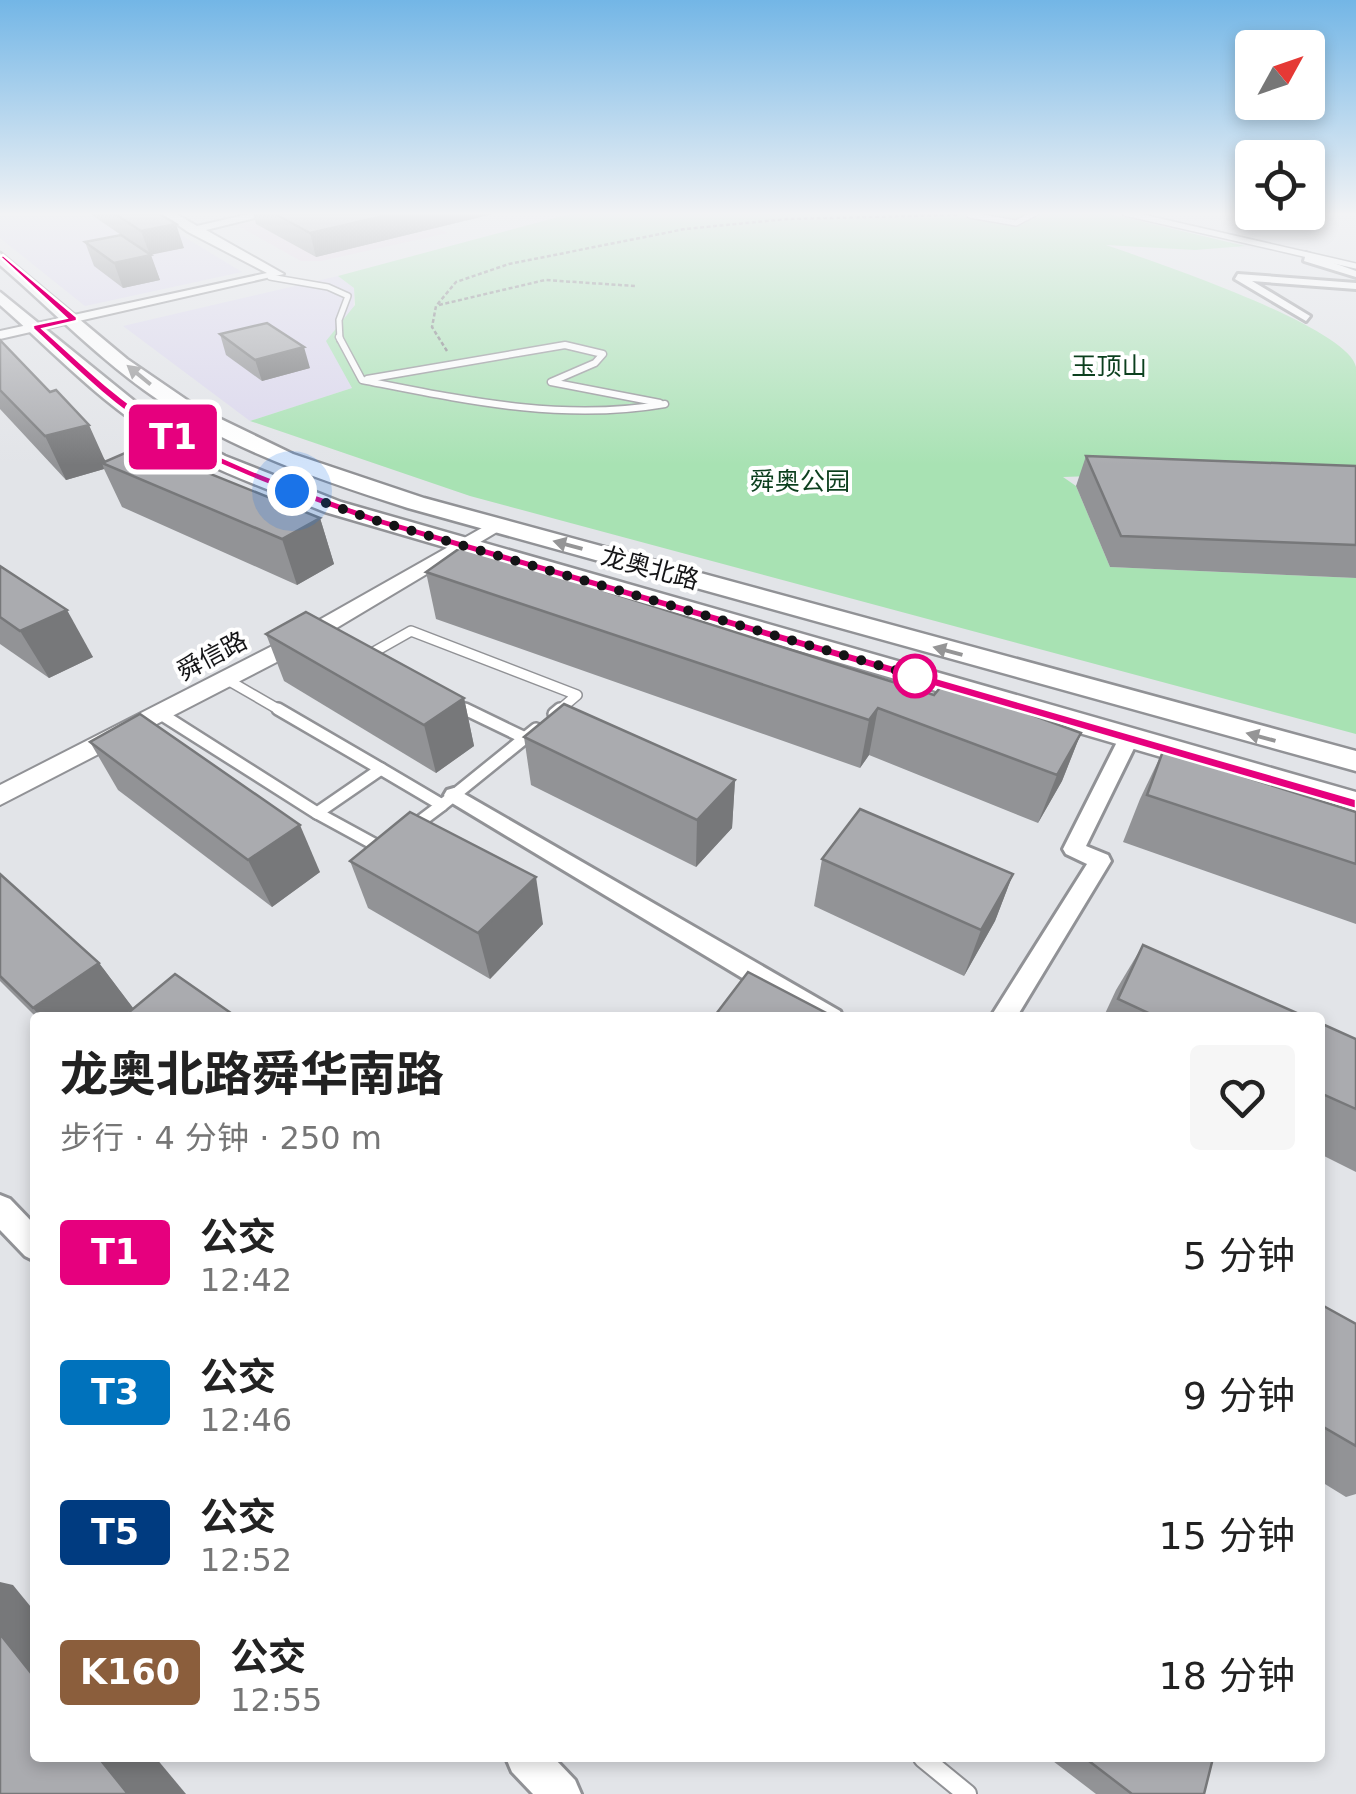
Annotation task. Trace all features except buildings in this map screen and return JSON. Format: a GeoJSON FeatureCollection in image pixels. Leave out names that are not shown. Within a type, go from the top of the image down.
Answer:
{"type":"FeatureCollection","features":[{"type":"Feature","properties":{"kind":"main road","name":"龙奥北路"},"geometry":{"type":"LineString","coordinates":[[0,297],[117,400],[206,454],[334,507],[1356,803]]}},
{"type":"Feature","properties":{"kind":"main road","name":"龙奥北路"},"geometry":{"type":"LineString","coordinates":[[47,297],[159,392],[224,430],[341,479],[1356,761]]}},
{"type":"Feature","properties":{"kind":"street"},"geometry":{"type":"LineString","coordinates":[[0,335],[177,297]]}},
{"type":"Feature","properties":{"kind":"street"},"geometry":{"type":"LineString","coordinates":[[1271,297],[1306,318]]}},
{"type":"Feature","properties":{"kind":"street","name":"舜信路"},"geometry":{"type":"LineString","coordinates":[[0,796],[226,680],[496,525]]}},
{"type":"Feature","properties":{"kind":"street"},"geometry":{"type":"LineString","coordinates":[[1006,1012],[1100,861],[1074,849],[1128,738]]}},
{"type":"Feature","properties":{"kind":"street"},"geometry":{"type":"LineString","coordinates":[[448,800],[820,1012]]}},
{"type":"Feature","properties":{"kind":"street"},"geometry":{"type":"LineString","coordinates":[[0,1210],[30,1241]]}},
{"type":"Feature","properties":{"kind":"street"},"geometry":{"type":"LineString","coordinates":[[530,1762],[562,1794]]}},
{"type":"Feature","properties":{"kind":"lane"},"geometry":{"type":"LineString","coordinates":[[348,297],[340,310],[336,338],[362,380],[578,414],[625,412],[664,404],[551,382],[595,363],[602,354],[565,345],[362,380]]}},
{"type":"Feature","properties":{"kind":"lane"},"geometry":{"type":"LineString","coordinates":[[162,714],[380,850],[577,695],[411,631],[359,660],[376,668]]}},
{"type":"Feature","properties":{"kind":"lane"},"geometry":{"type":"LineString","coordinates":[[226,680],[381,769],[448,800]]}},
{"type":"Feature","properties":{"kind":"lane"},"geometry":{"type":"LineString","coordinates":[[442,699],[525,738]]}},
{"type":"Feature","properties":{"kind":"lane"},"geometry":{"type":"LineString","coordinates":[[317,813],[381,769]]}},
{"type":"Feature","properties":{"kind":"lane"},"geometry":{"type":"LineString","coordinates":[[927,1762],[967,1794]]}},
{"type":"Feature","properties":{"kind":"path"},"geometry":{"type":"LineString","coordinates":[[444,297],[436,306],[432,327],[453,362]]}},
{"type":"Feature","properties":{"kind":"path"},"geometry":{"type":"LineString","coordinates":[[436,306],[468,297]]}},
{"type":"Feature","properties":{"kind":"shaded area"},"geometry":{"type":"Polygon","coordinates":[[[73,297],[128,297],[85,306],[73,297]]]}},
{"type":"Feature","properties":{"kind":"shaded area"},"geometry":{"type":"Polygon","coordinates":[[[249,297],[354,297],[352,388],[250,421],[123,326],[249,297]]]}},
{"type":"Feature","properties":{"kind":"green space"},"geometry":{"type":"Polygon","coordinates":[[[355,297],[1246,297],[1320,333],[1345,351],[1356,367],[1356,467],[1063,477],[1076,486],[1110,567],[1356,578],[1356,734],[470,496],[250,421],[352,388],[326,341],[355,305],[355,297]]]}},
{"type":"Feature","properties":{"kind":"bus line","name":"T1"},"geometry":{"type":"LineString","coordinates":[[47,297],[73,319],[36,327],[117,400],[206,454],[334,507],[1356,803]]}},
{"type":"Feature","properties":{"kind":"route"},"geometry":{"type":"LineString","coordinates":[[292,491],[374,520],[926,679],[915,676]]}},
{"type":"Feature","properties":{"kind":"park label","name":"玉顶山"},"geometry":{"type":"Point","coordinates":[1109,366]}},
{"type":"Feature","properties":{"kind":"park label","name":"舜奥公园"},"geometry":{"type":"Point","coordinates":[800,481]}}]}
